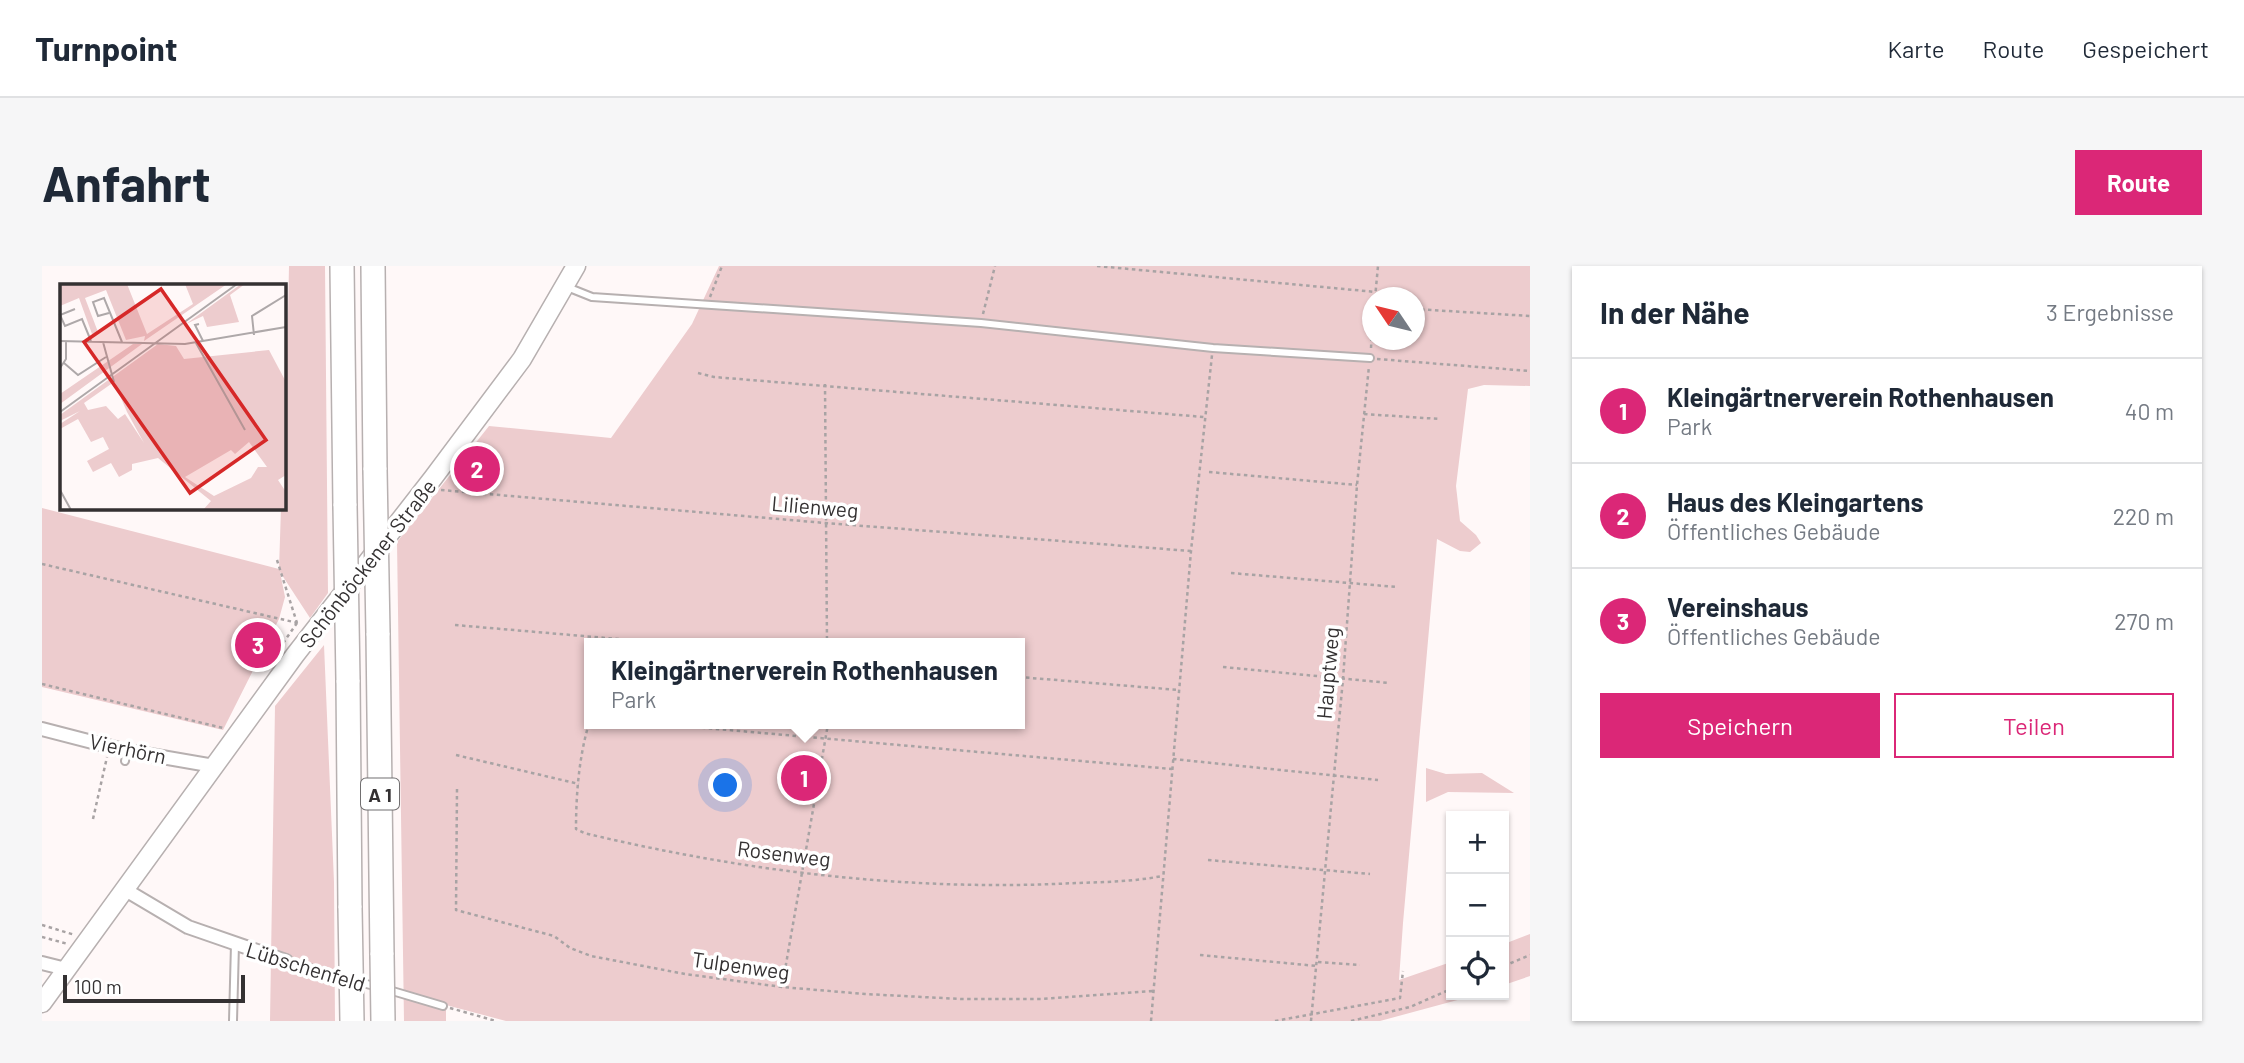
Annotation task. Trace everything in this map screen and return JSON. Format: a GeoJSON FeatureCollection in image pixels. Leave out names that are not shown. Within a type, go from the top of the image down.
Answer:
{"type":"FeatureCollection","features":[{"type":"Feature","properties":{"kind":"highway","name":"A 1"},"geometry":{"type":"LineString","coordinates":[[342,266],[352,1021]]}},
{"type":"Feature","properties":{"kind":"highway","name":"A 1"},"geometry":{"type":"LineString","coordinates":[[373,266],[383,1021]]}},
{"type":"Feature","properties":{"kind":"main road","name":"Schönböckener Straße"},"geometry":{"type":"LineString","coordinates":[[42,1003],[295,654],[522,359],[576,266]]}},
{"type":"Feature","properties":{"kind":"street","name":"Vierhörn"},"geometry":{"type":"LineString","coordinates":[[42,729],[110,746],[126,756],[214,766]]}},
{"type":"Feature","properties":{"kind":"street","name":"Lübschenfeld"},"geometry":{"type":"LineString","coordinates":[[124,889],[188,927],[286,961]]}},
{"type":"Feature","properties":{"kind":"street"},"geometry":{"type":"LineString","coordinates":[[42,963],[66,969]]}},
{"type":"Feature","properties":{"kind":"lane"},"geometry":{"type":"LineString","coordinates":[[565,286],[592,297],[981,323],[1213,348],[1370,358]]}},
{"type":"Feature","properties":{"kind":"lane"},"geometry":{"type":"LineString","coordinates":[[233,1021],[235,944]]}},
{"type":"Feature","properties":{"kind":"lane","name":"Lübschenfeld"},"geometry":{"type":"LineString","coordinates":[[286,961],[443,1006]]}},
{"type":"Feature","properties":{"kind":"path"},"geometry":{"type":"LineString","coordinates":[[707,306],[722,266]]}},
{"type":"Feature","properties":{"kind":"path"},"geometry":{"type":"LineString","coordinates":[[981,323],[995,266]]}},
{"type":"Feature","properties":{"kind":"path"},"geometry":{"type":"LineString","coordinates":[[1097,266],[1362,291]]}},
{"type":"Feature","properties":{"kind":"path"},"geometry":{"type":"LineString","coordinates":[[1376,287],[1378,266]]}},
{"type":"Feature","properties":{"kind":"path"},"geometry":{"type":"LineString","coordinates":[[1425,310],[1530,316]]}},
{"type":"Feature","properties":{"kind":"path"},"geometry":{"type":"LineString","coordinates":[[1151,1021],[1191,551],[1213,348]]}},
{"type":"Feature","properties":{"kind":"path","name":"Hauptweg"},"geometry":{"type":"LineString","coordinates":[[1311,1021],[1371,350]]}},
{"type":"Feature","properties":{"kind":"path"},"geometry":{"type":"LineString","coordinates":[[1370,358],[1530,370]]}},
{"type":"Feature","properties":{"kind":"path"},"geometry":{"type":"LineString","coordinates":[[698,373],[714,377],[1205,417]]}},
{"type":"Feature","properties":{"kind":"path"},"geometry":{"type":"LineString","coordinates":[[825,384],[827,638]]}},
{"type":"Feature","properties":{"kind":"path"},"geometry":{"type":"LineString","coordinates":[[1364,414],[1440,419]]}},
{"type":"Feature","properties":{"kind":"path"},"geometry":{"type":"LineString","coordinates":[[1209,472],[1357,485]]}},
{"type":"Feature","properties":{"kind":"path","name":"Lilienweg"},"geometry":{"type":"LineString","coordinates":[[437,488],[444,491],[825,523],[1191,551]]}},
{"type":"Feature","properties":{"kind":"path"},"geometry":{"type":"LineString","coordinates":[[42,564],[297,622],[277,560]]}},
{"type":"Feature","properties":{"kind":"path"},"geometry":{"type":"LineString","coordinates":[[1231,573],[1397,587]]}},
{"type":"Feature","properties":{"kind":"path"},"geometry":{"type":"LineString","coordinates":[[455,625],[606,638]]}},
{"type":"Feature","properties":{"kind":"path"},"geometry":{"type":"LineString","coordinates":[[1223,667],[1389,683]]}},
{"type":"Feature","properties":{"kind":"path"},"geometry":{"type":"LineString","coordinates":[[1025,678],[1179,691]]}},
{"type":"Feature","properties":{"kind":"path"},"geometry":{"type":"LineString","coordinates":[[42,684],[225,728]]}},
{"type":"Feature","properties":{"kind":"path"},"geometry":{"type":"LineString","coordinates":[[456,755],[579,784],[587,729]]}},
{"type":"Feature","properties":{"kind":"path"},"geometry":{"type":"LineString","coordinates":[[720,729],[1172,769]]}},
{"type":"Feature","properties":{"kind":"path"},"geometry":{"type":"LineString","coordinates":[[782,987],[828,729]]}},
{"type":"Feature","properties":{"kind":"path"},"geometry":{"type":"LineString","coordinates":[[93,819],[110,746]]}},
{"type":"Feature","properties":{"kind":"path"},"geometry":{"type":"LineString","coordinates":[[1173,759],[1378,780]]}},
{"type":"Feature","properties":{"kind":"path","name":"Rosenweg"},"geometry":{"type":"LineString","coordinates":[[579,784],[576,829],[584,833],[688,855],[801,873],[964,885],[1077,883],[1162,876]]}},
{"type":"Feature","properties":{"kind":"path","name":"Tulpenweg"},"geometry":{"type":"LineString","coordinates":[[457,789],[456,910],[554,936],[570,948],[591,956],[685,974],[782,987],[961,999],[1041,999],[1154,991]]}},
{"type":"Feature","properties":{"kind":"path"},"geometry":{"type":"LineString","coordinates":[[1208,860],[1370,874]]}},
{"type":"Feature","properties":{"kind":"path"},"geometry":{"type":"LineString","coordinates":[[42,925],[88,940]]}},
{"type":"Feature","properties":{"kind":"path"},"geometry":{"type":"LineString","coordinates":[[1200,955],[1317,964],[1360,964]]}},
{"type":"Feature","properties":{"kind":"path"},"geometry":{"type":"LineString","coordinates":[[1509,964],[1530,955]]}},
{"type":"Feature","properties":{"kind":"path"},"geometry":{"type":"LineString","coordinates":[[1275,1021],[1400,998],[1403,971]]}},
{"type":"Feature","properties":{"kind":"path"},"geometry":{"type":"LineString","coordinates":[[1351,1021],[1410,1006],[1446,991]]}},
{"type":"Feature","properties":{"kind":"path"},"geometry":{"type":"LineString","coordinates":[[443,1006],[496,1021]]}},
{"type":"Feature","properties":{"kind":"shaded area"},"geometry":{"type":"Polygon","coordinates":[[[289,266],[325,266],[328,593],[310,618],[280,572],[285,597],[279,619],[223,730],[42,687],[42,508],[279,569],[281,509],[285,509],[289,266]]]}},
{"type":"Feature","properties":{"kind":"shaded area"},"geometry":{"type":"Polygon","coordinates":[[[719,266],[1530,266],[1530,386],[1484,385],[1468,389],[1456,486],[1460,521],[1481,543],[1470,552],[1460,551],[1437,539],[1399,980],[1446,964],[1446,1000],[1458,1000],[1380,1021],[506,1021],[446,1005],[446,1021],[404,1021],[397,542],[489,426],[611,438],[692,324],[719,266]]]}},
{"type":"Feature","properties":{"kind":"shaded area"},"geometry":{"type":"Polygon","coordinates":[[[324,645],[334,882],[335,1021],[270,1021],[275,706],[324,645]]]}},
{"type":"Feature","properties":{"kind":"shaded area"},"geometry":{"type":"Polygon","coordinates":[[[1426,768],[1446,774],[1482,773],[1514,793],[1448,792],[1426,802],[1426,768]]]}},
{"type":"Feature","properties":{"kind":"shaded area"},"geometry":{"type":"Polygon","coordinates":[[[1530,934],[1530,976],[1509,983],[1509,942],[1530,934]]]}},
{"type":"Feature","properties":{"kind":"place","name":"Haus des Kleingartens"},"geometry":{"type":"Point","coordinates":[477,469]}},
{"type":"Feature","properties":{"kind":"place","name":"Vereinshaus"},"geometry":{"type":"Point","coordinates":[258,645]}},
{"type":"Feature","properties":{"kind":"place","name":"Kleingärtnerverein Rothenhausen"},"geometry":{"type":"Point","coordinates":[804,778]}}]}
